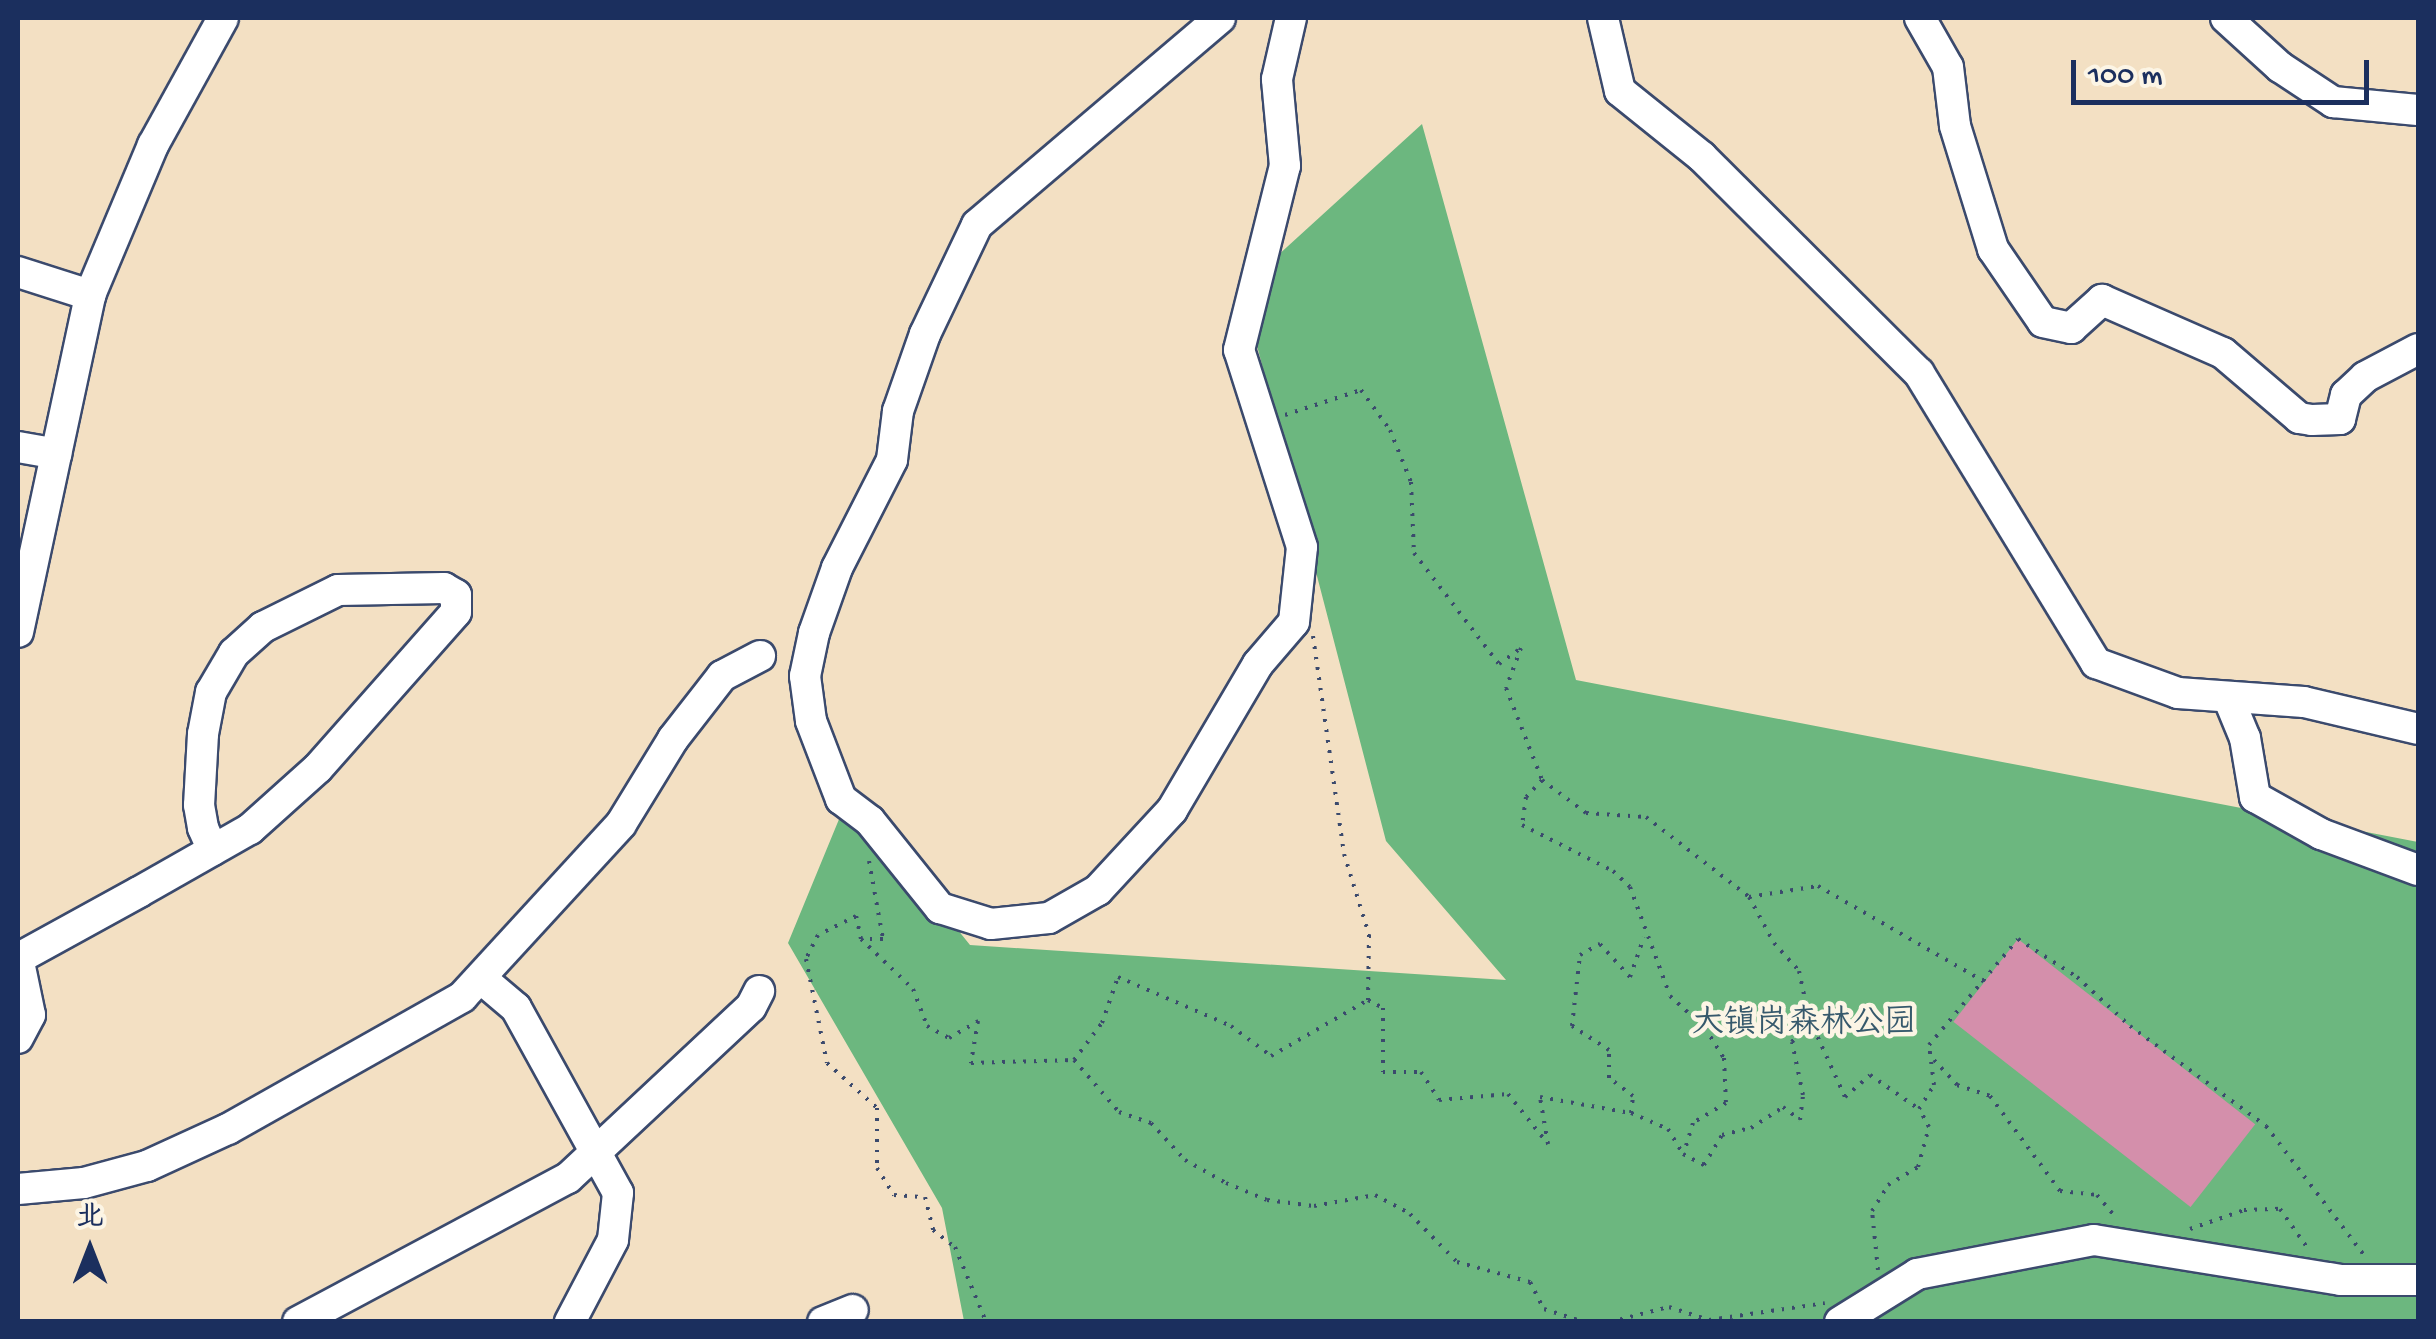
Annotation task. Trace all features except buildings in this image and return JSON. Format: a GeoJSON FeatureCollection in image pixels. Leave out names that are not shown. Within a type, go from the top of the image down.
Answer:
{"type":"FeatureCollection","features":[{"type":"Feature","properties":{"kind":"street"},"geometry":{"type":"LineString","coordinates":[[18,632],[90,296],[152,145],[223,18]]}},
{"type":"Feature","properties":{"kind":"street"},"geometry":{"type":"LineString","coordinates":[[1220,18],[976,225],[925,334],[898,411],[892,460],[836,568],[805,676],[825,768],[841,798],[870,821],[940,908],[991,924],[1049,918],[1098,890],[1172,810],[1258,664],[1294,622],[1302,548],[1239,350],[1285,166],[1277,79],[1291,18]]}},
{"type":"Feature","properties":{"kind":"street"},"geometry":{"type":"LineString","coordinates":[[1603,18],[1620,90],[1702,158],[1919,372],[2096,663],[2178,693],[2304,702],[2418,730]]}},
{"type":"Feature","properties":{"kind":"street"},"geometry":{"type":"LineString","coordinates":[[1920,18],[1948,67],[1955,126],[1993,249],[2043,322],[2070,328],[2102,300],[2223,353],[2299,418],[2312,420],[2340,419],[2346,395],[2365,378],[2418,350]]}},
{"type":"Feature","properties":{"kind":"street"},"geometry":{"type":"LineString","coordinates":[[2226,18],[2280,68],[2333,102],[2418,110]]}},
{"type":"Feature","properties":{"kind":"street"},"geometry":{"type":"LineString","coordinates":[[18,272],[90,296]]}},
{"type":"Feature","properties":{"kind":"street"},"geometry":{"type":"LineString","coordinates":[[18,447],[56,454]]}},
{"type":"Feature","properties":{"kind":"street"},"geometry":{"type":"LineString","coordinates":[[18,1038],[30,1015],[18,958],[140,892],[250,829],[318,768],[444,626],[456,612],[456,595],[444,588],[338,590],[263,626],[234,653],[211,692],[202,734],[198,805],[202,828],[208,839],[213,850]]}},
{"type":"Feature","properties":{"kind":"street"},"geometry":{"type":"LineString","coordinates":[[18,1189],[84,1183],[147,1166],[228,1129],[482,980],[621,824],[672,738],[722,676],[760,656]]}},
{"type":"Feature","properties":{"kind":"street"},"geometry":{"type":"LineString","coordinates":[[2228,697],[2245,738],[2256,797],[2321,834],[2418,870]]}},
{"type":"Feature","properties":{"kind":"street"},"geometry":{"type":"LineString","coordinates":[[482,980],[516,1008],[618,1193],[619,1218],[570,1322]]}},
{"type":"Feature","properties":{"kind":"street"},"geometry":{"type":"LineString","coordinates":[[298,1322],[568,1178],[750,1007],[760,990]]}},
{"type":"Feature","properties":{"kind":"street"},"geometry":{"type":"LineString","coordinates":[[1840,1322],[1918,1274],[2094,1240],[2321,1277],[2418,1280]]}},
{"type":"Feature","properties":{"kind":"street"},"geometry":{"type":"LineString","coordinates":[[823,1322],[854,1310]]}},
{"type":"Feature","properties":{"kind":"path"},"geometry":{"type":"LineString","coordinates":[[1294,411],[1360,390],[1390,430],[1411,482],[1414,553],[1499,664],[1521,648],[1506,688],[1542,780],[1586,813],[1646,817],[1748,897],[1774,943],[1799,970],[1809,1018],[1845,1097],[1870,1074],[1919,1108],[1930,1127],[1918,1166],[1888,1185],[1872,1211],[1874,1260],[1882,1296],[1795,1304],[1760,1316],[1708,1320],[1668,1307],[1610,1322]]}},
{"type":"Feature","properties":{"kind":"path"},"geometry":{"type":"LineString","coordinates":[[1311,620],[1344,854],[1369,934],[1368,1000]]}},
{"type":"Feature","properties":{"kind":"path"},"geometry":{"type":"LineString","coordinates":[[1542,780],[1526,797],[1522,825],[1614,871],[1630,887],[1670,996],[1705,1028],[1724,1058],[1726,1103],[1693,1123],[1683,1154]]}},
{"type":"Feature","properties":{"kind":"path"},"geometry":{"type":"LineString","coordinates":[[861,938],[883,938],[868,854],[870,821]]}},
{"type":"Feature","properties":{"kind":"path"},"geometry":{"type":"LineString","coordinates":[[1748,897],[1818,886],[1985,982]]}},
{"type":"Feature","properties":{"kind":"path"},"geometry":{"type":"LineString","coordinates":[[986,1322],[955,1247],[933,1230],[925,1197],[894,1195],[876,1168],[878,1108],[828,1064],[806,959],[818,935],[856,916],[861,938],[913,989],[926,1026],[949,1038],[978,1021],[971,1063],[1074,1060]]}},
{"type":"Feature","properties":{"kind":"path"},"geometry":{"type":"LineString","coordinates":[[1631,1113],[1633,1096],[1610,1078],[1609,1050],[1572,1026],[1580,955],[1600,944],[1630,977],[1646,934]]}},
{"type":"Feature","properties":{"kind":"path"},"geometry":{"type":"LineString","coordinates":[[1919,1108],[1934,1085],[1934,1060],[1929,1045],[2018,939],[2077,977],[2130,1026],[2266,1126],[2308,1190],[2351,1232],[2380,1280]]}},
{"type":"Feature","properties":{"kind":"path"},"geometry":{"type":"LineString","coordinates":[[1074,1060],[1102,1023],[1118,977],[1231,1026],[1271,1056],[1368,1000]]}},
{"type":"Feature","properties":{"kind":"path"},"geometry":{"type":"LineString","coordinates":[[1368,1000],[1382,1008],[1383,1072],[1421,1072],[1439,1100],[1508,1094],[1548,1144],[1540,1097],[1631,1113],[1668,1129],[1683,1154],[1704,1165],[1722,1135],[1751,1128],[1783,1107],[1800,1120],[1804,1096],[1792,1042],[1809,1018]]}},
{"type":"Feature","properties":{"kind":"path"},"geometry":{"type":"LineString","coordinates":[[1074,1060],[1119,1112],[1151,1123],[1185,1160],[1226,1183],[1267,1200],[1314,1206],[1375,1195],[1410,1214],[1457,1262],[1530,1282],[1544,1309],[1584,1322]]}},
{"type":"Feature","properties":{"kind":"path"},"geometry":{"type":"LineString","coordinates":[[1934,1060],[1957,1085],[1990,1096],[2060,1190],[2098,1194],[2116,1218],[2133,1221]]}},
{"type":"Feature","properties":{"kind":"path"},"geometry":{"type":"LineString","coordinates":[[2185,1229],[2214,1225],[2244,1210],[2280,1209],[2299,1229],[2321,1277]]}},
{"type":"Feature","properties":{"kind":"green space","name":"大镇岗森林公园"},"geometry":{"type":"Polygon","coordinates":[[[1422,124],[1576,680],[2418,842],[2418,1321],[964,1321],[942,1208],[788,943],[849,795],[970,945],[1506,980],[1386,841],[1242,288],[1422,124]]]}}]}
